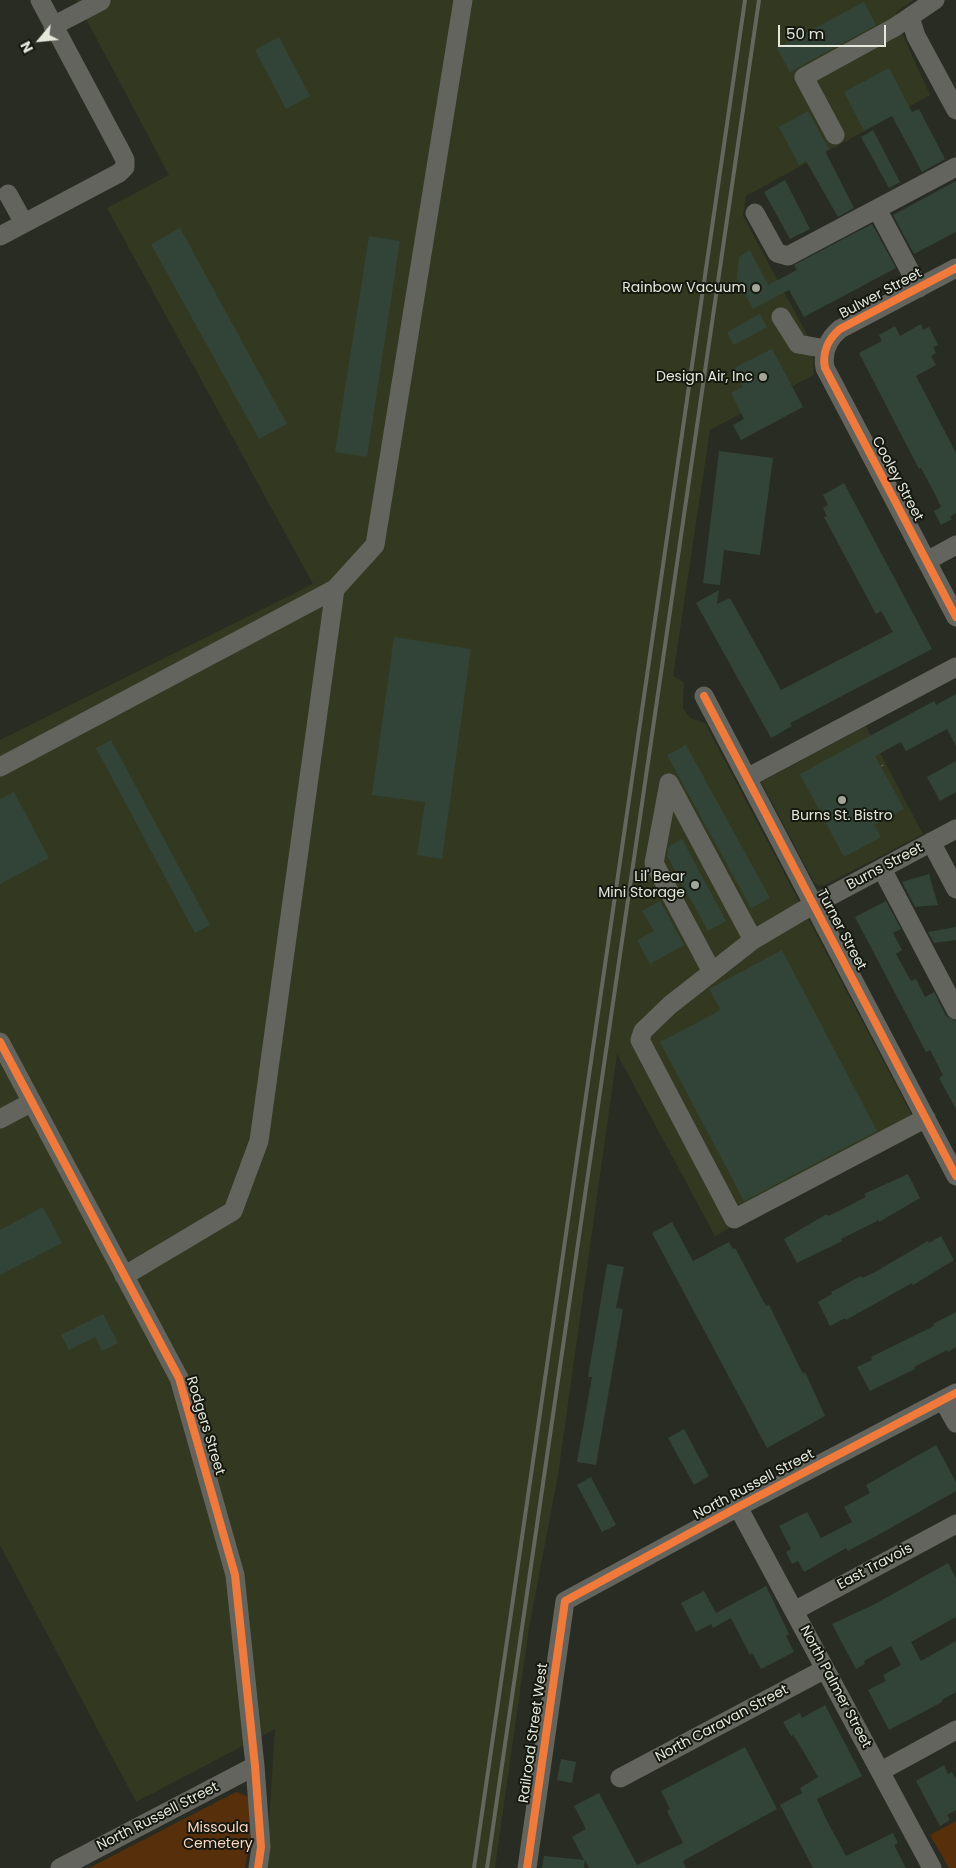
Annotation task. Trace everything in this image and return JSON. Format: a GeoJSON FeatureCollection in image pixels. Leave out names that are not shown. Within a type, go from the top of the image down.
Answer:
{"type":"FeatureCollection","features":[{"type":"Feature","properties":{"kind":"street"},"geometry":{"type":"LineString","coordinates":[[0,236],[119,173],[124,167],[120,150],[40,0]]}},
{"type":"Feature","properties":{"kind":"street"},"geometry":{"type":"LineString","coordinates":[[0,767],[335,589],[375,545],[463,0]]}},
{"type":"Feature","properties":{"kind":"street"},"geometry":{"type":"LineString","coordinates":[[835,135],[804,77],[910,17],[922,7],[935,0]]}},
{"type":"Feature","properties":{"kind":"street"},"geometry":{"type":"LineString","coordinates":[[53,26],[101,1]]}},
{"type":"Feature","properties":{"kind":"street"},"geometry":{"type":"LineString","coordinates":[[910,17],[916,36],[956,110]]}},
{"type":"Feature","properties":{"kind":"street"},"geometry":{"type":"LineString","coordinates":[[756,213],[777,253],[785,256],[956,166]]}},
{"type":"Feature","properties":{"kind":"street"},"geometry":{"type":"LineString","coordinates":[[8,194],[24,223]]}},
{"type":"Feature","properties":{"kind":"street"},"geometry":{"type":"LineString","coordinates":[[877,208],[919,288]]}},
{"type":"Feature","properties":{"kind":"street","name":"Bulwer Street"},"geometry":{"type":"LineString","coordinates":[[826,349],[840,329],[956,268]]}},
{"type":"Feature","properties":{"kind":"street"},"geometry":{"type":"LineString","coordinates":[[781,317],[798,344],[826,349]]}},
{"type":"Feature","properties":{"kind":"street","name":"Cooley Street"},"geometry":{"type":"LineString","coordinates":[[826,349],[825,368],[956,617]]}},
{"type":"Feature","properties":{"kind":"street"},"geometry":{"type":"LineString","coordinates":[[927,561],[956,545]]}},
{"type":"Feature","properties":{"kind":"street"},"geometry":{"type":"LineString","coordinates":[[124,1276],[233,1211],[258,1141],[335,589]]}},
{"type":"Feature","properties":{"kind":"street"},"geometry":{"type":"LineString","coordinates":[[748,778],[956,667]]}},
{"type":"Feature","properties":{"kind":"street","name":"Turner Street"},"geometry":{"type":"LineString","coordinates":[[704,696],[956,1176]]}},
{"type":"Feature","properties":{"kind":"street"},"geometry":{"type":"LineString","coordinates":[[712,972],[654,863],[669,783],[753,940]]}},
{"type":"Feature","properties":{"kind":"street","name":"Burns Street"},"geometry":{"type":"LineString","coordinates":[[926,1118],[734,1219],[640,1040],[643,1031],[670,1005],[753,940],[814,904],[956,829]]}},
{"type":"Feature","properties":{"kind":"street"},"geometry":{"type":"LineString","coordinates":[[931,842],[956,889]]}},
{"type":"Feature","properties":{"kind":"street"},"geometry":{"type":"LineString","coordinates":[[882,869],[956,1010]]}},
{"type":"Feature","properties":{"kind":"street","name":"Rodgers Street"},"geometry":{"type":"LineString","coordinates":[[0,1042],[179,1378],[235,1575],[255,1766],[261,1847],[258,1868]]}},
{"type":"Feature","properties":{"kind":"street"},"geometry":{"type":"LineString","coordinates":[[0,1119],[32,1102]]}},
{"type":"Feature","properties":{"kind":"street"},"geometry":{"type":"LineString","coordinates":[[950,1396],[956,1423]]}},
{"type":"Feature","properties":{"kind":"street","name":"North Russell Street"},"geometry":{"type":"LineString","coordinates":[[565,1602],[738,1507],[950,1396]]}},
{"type":"Feature","properties":{"kind":"street","name":"North Palmer Street"},"geometry":{"type":"LineString","coordinates":[[738,1507],[932,1868]]}},
{"type":"Feature","properties":{"kind":"street","name":"East Travois"},"geometry":{"type":"LineString","coordinates":[[794,1611],[956,1524]]}},
{"type":"Feature","properties":{"kind":"street","name":"Railroad Street West"},"geometry":{"type":"LineString","coordinates":[[527,1868],[565,1602]]}},
{"type":"Feature","properties":{"kind":"street","name":"North Caravan Street"},"geometry":{"type":"LineString","coordinates":[[620,1778],[825,1669]]}},
{"type":"Feature","properties":{"kind":"street"},"geometry":{"type":"LineString","coordinates":[[880,1771],[956,1730]]}},
{"type":"Feature","properties":{"kind":"street","name":"North Russell Street"},"geometry":{"type":"LineString","coordinates":[[60,1868],[255,1766]]}},
{"type":"Feature","properties":{"kind":"shaded area"},"geometry":{"type":"Polygon","coordinates":[[[76,0],[914,0],[897,11],[895,18],[930,95],[746,196],[743,216],[810,340],[817,342],[813,357],[814,375],[710,430],[673,676],[684,682],[683,708],[690,718],[705,723],[918,1127],[715,1236],[617,1054],[558,1475],[529,1628],[495,1868],[266,1868],[275,1729],[136,1802],[0,1545],[0,740],[313,584],[107,208],[169,175],[76,0]]]}},
{"type":"Feature","properties":{"kind":"shaded area"},"geometry":{"type":"Polygon","coordinates":[[[866,726],[923,834],[825,885],[819,886],[814,882],[761,782],[866,726]]]}},
{"type":"Feature","properties":{"kind":"green space","name":"Missoula Cemetery"},"geometry":{"type":"Polygon","coordinates":[[[236,1792],[249,1797],[253,1820],[245,1868],[89,1868],[236,1792]]]}},
{"type":"Feature","properties":{"kind":"green space"},"geometry":{"type":"Polygon","coordinates":[[[956,1821],[956,1868],[949,1868],[930,1835],[956,1821]]]}},
{"type":"Feature","properties":{"kind":"building"},"geometry":{"type":"Polygon","coordinates":[[[864,2],[876,25],[790,72],[777,48],[864,2]]]}},
{"type":"Feature","properties":{"kind":"building"},"geometry":{"type":"Polygon","coordinates":[[[279,37],[310,96],[286,109],[255,50],[279,37]]]}},
{"type":"Feature","properties":{"kind":"building"},"geometry":{"type":"Polygon","coordinates":[[[889,68],[912,112],[919,109],[945,159],[922,172],[892,116],[864,131],[844,92],[889,68]]]}},
{"type":"Feature","properties":{"kind":"building"},"geometry":{"type":"Polygon","coordinates":[[[808,111],[829,149],[825,151],[854,208],[838,217],[806,161],[799,165],[779,127],[808,111]]]}},
{"type":"Feature","properties":{"kind":"building"},"geometry":{"type":"Polygon","coordinates":[[[873,130],[900,182],[889,188],[861,137],[873,130]]]}},
{"type":"Feature","properties":{"kind":"building"},"geometry":{"type":"Polygon","coordinates":[[[785,180],[810,229],[790,239],[764,192],[785,180]]]}},
{"type":"Feature","properties":{"kind":"building"},"geometry":{"type":"Polygon","coordinates":[[[956,181],[956,232],[914,254],[893,215],[956,181]]]}},
{"type":"Feature","properties":{"kind":"building"},"geometry":{"type":"Polygon","coordinates":[[[872,224],[896,268],[804,317],[789,290],[753,309],[737,279],[739,257],[750,250],[768,285],[797,270],[794,265],[872,224]]]}},
{"type":"Feature","properties":{"kind":"building"},"geometry":{"type":"Polygon","coordinates":[[[180,228],[287,424],[259,439],[151,244],[180,228]]]}},
{"type":"Feature","properties":{"kind":"building"},"geometry":{"type":"Polygon","coordinates":[[[369,236],[400,241],[367,457],[335,452],[369,236]]]}},
{"type":"Feature","properties":{"kind":"building"},"geometry":{"type":"Polygon","coordinates":[[[760,314],[767,327],[734,345],[727,332],[760,314]]]}},
{"type":"Feature","properties":{"kind":"building"},"geometry":{"type":"Polygon","coordinates":[[[921,324],[923,330],[929,327],[938,345],[933,347],[936,353],[931,356],[936,365],[916,376],[956,453],[956,513],[950,517],[952,519],[941,525],[934,511],[941,507],[936,496],[921,468],[919,469],[859,353],[882,341],[879,335],[895,326],[900,336],[921,324]]]}},
{"type":"Feature","properties":{"kind":"building"},"geometry":{"type":"Polygon","coordinates":[[[772,349],[803,407],[741,440],[733,425],[744,419],[731,393],[743,387],[734,368],[772,349]]]}},
{"type":"Feature","properties":{"kind":"building"},"geometry":{"type":"Polygon","coordinates":[[[719,451],[773,458],[760,555],[724,550],[720,585],[703,583],[719,451]]]}},
{"type":"Feature","properties":{"kind":"building"},"geometry":{"type":"Polygon","coordinates":[[[844,483],[932,649],[790,723],[792,726],[771,738],[696,603],[719,590],[717,604],[730,598],[781,690],[893,632],[881,611],[876,614],[824,517],[827,516],[823,508],[828,505],[823,495],[844,483]]]}},
{"type":"Feature","properties":{"kind":"building"},"geometry":{"type":"Polygon","coordinates":[[[394,637],[471,649],[442,859],[417,855],[425,802],[372,795],[394,637]]]}},
{"type":"Feature","properties":{"kind":"building"},"geometry":{"type":"Polygon","coordinates":[[[956,694],[956,746],[947,729],[906,751],[901,742],[875,756],[904,809],[874,825],[881,837],[844,857],[800,774],[934,701],[936,705],[956,694]]]}},
{"type":"Feature","properties":{"kind":"building"},"geometry":{"type":"Polygon","coordinates":[[[111,740],[210,925],[195,933],[96,748],[111,740]]]}},
{"type":"Feature","properties":{"kind":"building"},"geometry":{"type":"Polygon","coordinates":[[[686,745],[770,898],[751,908],[667,755],[686,745]]]}},
{"type":"Feature","properties":{"kind":"building"},"geometry":{"type":"Polygon","coordinates":[[[956,761],[956,792],[940,801],[927,777],[956,761]]]}},
{"type":"Feature","properties":{"kind":"building"},"geometry":{"type":"Polygon","coordinates":[[[14,792],[49,858],[0,884],[0,799],[14,792]]]}},
{"type":"Feature","properties":{"kind":"building","name":"Lil' Bear Mini Storage"},"geometry":{"type":"Polygon","coordinates":[[[682,839],[726,921],[708,931],[667,856],[669,846],[682,839]]]}},
{"type":"Feature","properties":{"kind":"building"},"geometry":{"type":"Polygon","coordinates":[[[929,874],[938,905],[915,907],[902,882],[929,874]]]}},
{"type":"Feature","properties":{"kind":"building"},"geometry":{"type":"Polygon","coordinates":[[[660,901],[684,945],[650,964],[637,940],[654,931],[642,911],[660,901]]]}},
{"type":"Feature","properties":{"kind":"building"},"geometry":{"type":"Polygon","coordinates":[[[886,901],[901,929],[893,933],[902,950],[896,954],[911,981],[916,979],[925,997],[934,992],[946,1016],[956,1021],[956,1109],[939,1078],[943,1075],[930,1050],[926,1052],[855,917],[886,901]]]}},
{"type":"Feature","properties":{"kind":"building"},"geometry":{"type":"Polygon","coordinates":[[[956,927],[956,940],[934,943],[928,932],[956,927]]]}},
{"type":"Feature","properties":{"kind":"building"},"geometry":{"type":"Polygon","coordinates":[[[782,950],[877,1131],[744,1201],[660,1042],[721,1010],[709,989],[782,950]]]}},
{"type":"Feature","properties":{"kind":"building"},"geometry":{"type":"Polygon","coordinates":[[[908,1174],[920,1198],[879,1222],[879,1220],[797,1263],[784,1239],[827,1214],[828,1216],[866,1197],[864,1194],[908,1174]]]}},
{"type":"Feature","properties":{"kind":"building"},"geometry":{"type":"Polygon","coordinates":[[[43,1207],[62,1243],[0,1275],[0,1230],[43,1207]]]}},
{"type":"Feature","properties":{"kind":"building"},"geometry":{"type":"Polygon","coordinates":[[[672,1222],[693,1261],[729,1242],[733,1249],[735,1248],[766,1306],[769,1305],[803,1374],[805,1372],[825,1416],[767,1448],[652,1233],[672,1222]]]}},
{"type":"Feature","properties":{"kind":"building"},"geometry":{"type":"Polygon","coordinates":[[[941,1236],[954,1260],[913,1285],[912,1283],[846,1320],[845,1318],[830,1326],[818,1302],[832,1294],[831,1292],[861,1276],[862,1278],[875,1272],[928,1241],[929,1243],[941,1236]]]}},
{"type":"Feature","properties":{"kind":"building"},"geometry":{"type":"Polygon","coordinates":[[[607,1264],[624,1267],[616,1308],[623,1309],[596,1465],[577,1462],[592,1377],[588,1377],[607,1264]]]}},
{"type":"Feature","properties":{"kind":"building"},"geometry":{"type":"Polygon","coordinates":[[[956,1312],[956,1347],[870,1391],[857,1367],[872,1360],[871,1357],[934,1326],[933,1324],[956,1312]]]}},
{"type":"Feature","properties":{"kind":"building"},"geometry":{"type":"Polygon","coordinates":[[[103,1314],[118,1343],[102,1351],[95,1337],[69,1350],[61,1335],[103,1314]]]}},
{"type":"Feature","properties":{"kind":"building"},"geometry":{"type":"Polygon","coordinates":[[[684,1429],[709,1476],[694,1485],[668,1438],[684,1429]]]}},
{"type":"Feature","properties":{"kind":"building"},"geometry":{"type":"Polygon","coordinates":[[[936,1445],[956,1482],[956,1491],[848,1551],[846,1548],[804,1572],[798,1561],[792,1564],[786,1552],[791,1549],[779,1526],[807,1512],[821,1538],[852,1522],[844,1507],[870,1493],[866,1485],[936,1445]]]}},
{"type":"Feature","properties":{"kind":"building"},"geometry":{"type":"Polygon","coordinates":[[[591,1477],[616,1525],[602,1532],[577,1485],[591,1477]]]}},
{"type":"Feature","properties":{"kind":"building"},"geometry":{"type":"Polygon","coordinates":[[[948,1563],[956,1578],[956,1617],[911,1642],[921,1661],[956,1641],[956,1692],[942,1700],[942,1702],[889,1730],[868,1690],[886,1681],[883,1675],[901,1665],[891,1646],[864,1661],[865,1664],[856,1669],[832,1624],[875,1604],[948,1563]]]}},
{"type":"Feature","properties":{"kind":"building"},"geometry":{"type":"Polygon","coordinates":[[[766,1586],[789,1634],[786,1636],[794,1652],[761,1669],[752,1653],[750,1655],[731,1618],[713,1628],[711,1624],[696,1632],[681,1603],[704,1591],[716,1613],[766,1586]]]}},
{"type":"Feature","properties":{"kind":"building"},"geometry":{"type":"Polygon","coordinates":[[[825,1705],[862,1776],[817,1799],[826,1819],[846,1856],[893,1833],[898,1843],[894,1845],[906,1868],[813,1868],[780,1805],[802,1793],[800,1788],[818,1777],[802,1749],[793,1735],[791,1736],[783,1722],[800,1713],[802,1718],[825,1705]]]}},
{"type":"Feature","properties":{"kind":"building"},"geometry":{"type":"Polygon","coordinates":[[[745,1747],[777,1809],[683,1861],[686,1868],[589,1868],[585,1860],[584,1868],[542,1868],[544,1856],[584,1860],[572,1837],[586,1829],[574,1806],[599,1793],[637,1865],[683,1843],[667,1811],[670,1809],[661,1791],[745,1747]]]}},
{"type":"Feature","properties":{"kind":"building"},"geometry":{"type":"Polygon","coordinates":[[[561,1759],[576,1762],[572,1783],[557,1780],[561,1759]]]}},
{"type":"Feature","properties":{"kind":"building"},"geometry":{"type":"Polygon","coordinates":[[[944,1765],[948,1774],[952,1772],[956,1779],[956,1810],[947,1815],[950,1820],[940,1826],[916,1781],[944,1765]]]}},
{"type":"Feature","properties":{"kind":"railway"},"geometry":{"type":"LineString","coordinates":[[474,1868],[745,0]]}},
{"type":"Feature","properties":{"kind":"railway"},"geometry":{"type":"LineString","coordinates":[[487,1868],[759,0]]}},
{"type":"Feature","properties":{"kind":"cycle path"},"geometry":{"type":"LineString","coordinates":[[956,268],[840,329],[832,337],[824,357],[825,368],[956,617]]}},
{"type":"Feature","properties":{"kind":"cycle path"},"geometry":{"type":"LineString","coordinates":[[704,696],[956,1176]]}},
{"type":"Feature","properties":{"kind":"cycle path"},"geometry":{"type":"LineString","coordinates":[[0,1042],[179,1378],[235,1575],[255,1766],[261,1847],[258,1868]]}},
{"type":"Feature","properties":{"kind":"cycle path"},"geometry":{"type":"LineString","coordinates":[[527,1868],[565,1601],[738,1507],[956,1393]]}},
{"type":"Feature","properties":{"kind":"place","name":"Rainbow Vacuum"},"geometry":{"type":"Point","coordinates":[756,288]}},
{"type":"Feature","properties":{"kind":"place","name":"Design Air, Inc"},"geometry":{"type":"Point","coordinates":[763,377]}},
{"type":"Feature","properties":{"kind":"place","name":"Burns St. Bistro"},"geometry":{"type":"Point","coordinates":[842,800]}},
{"type":"Feature","properties":{"kind":"place","name":"Lil' Bear Mini Storage"},"geometry":{"type":"Point","coordinates":[695,885]}}]}
